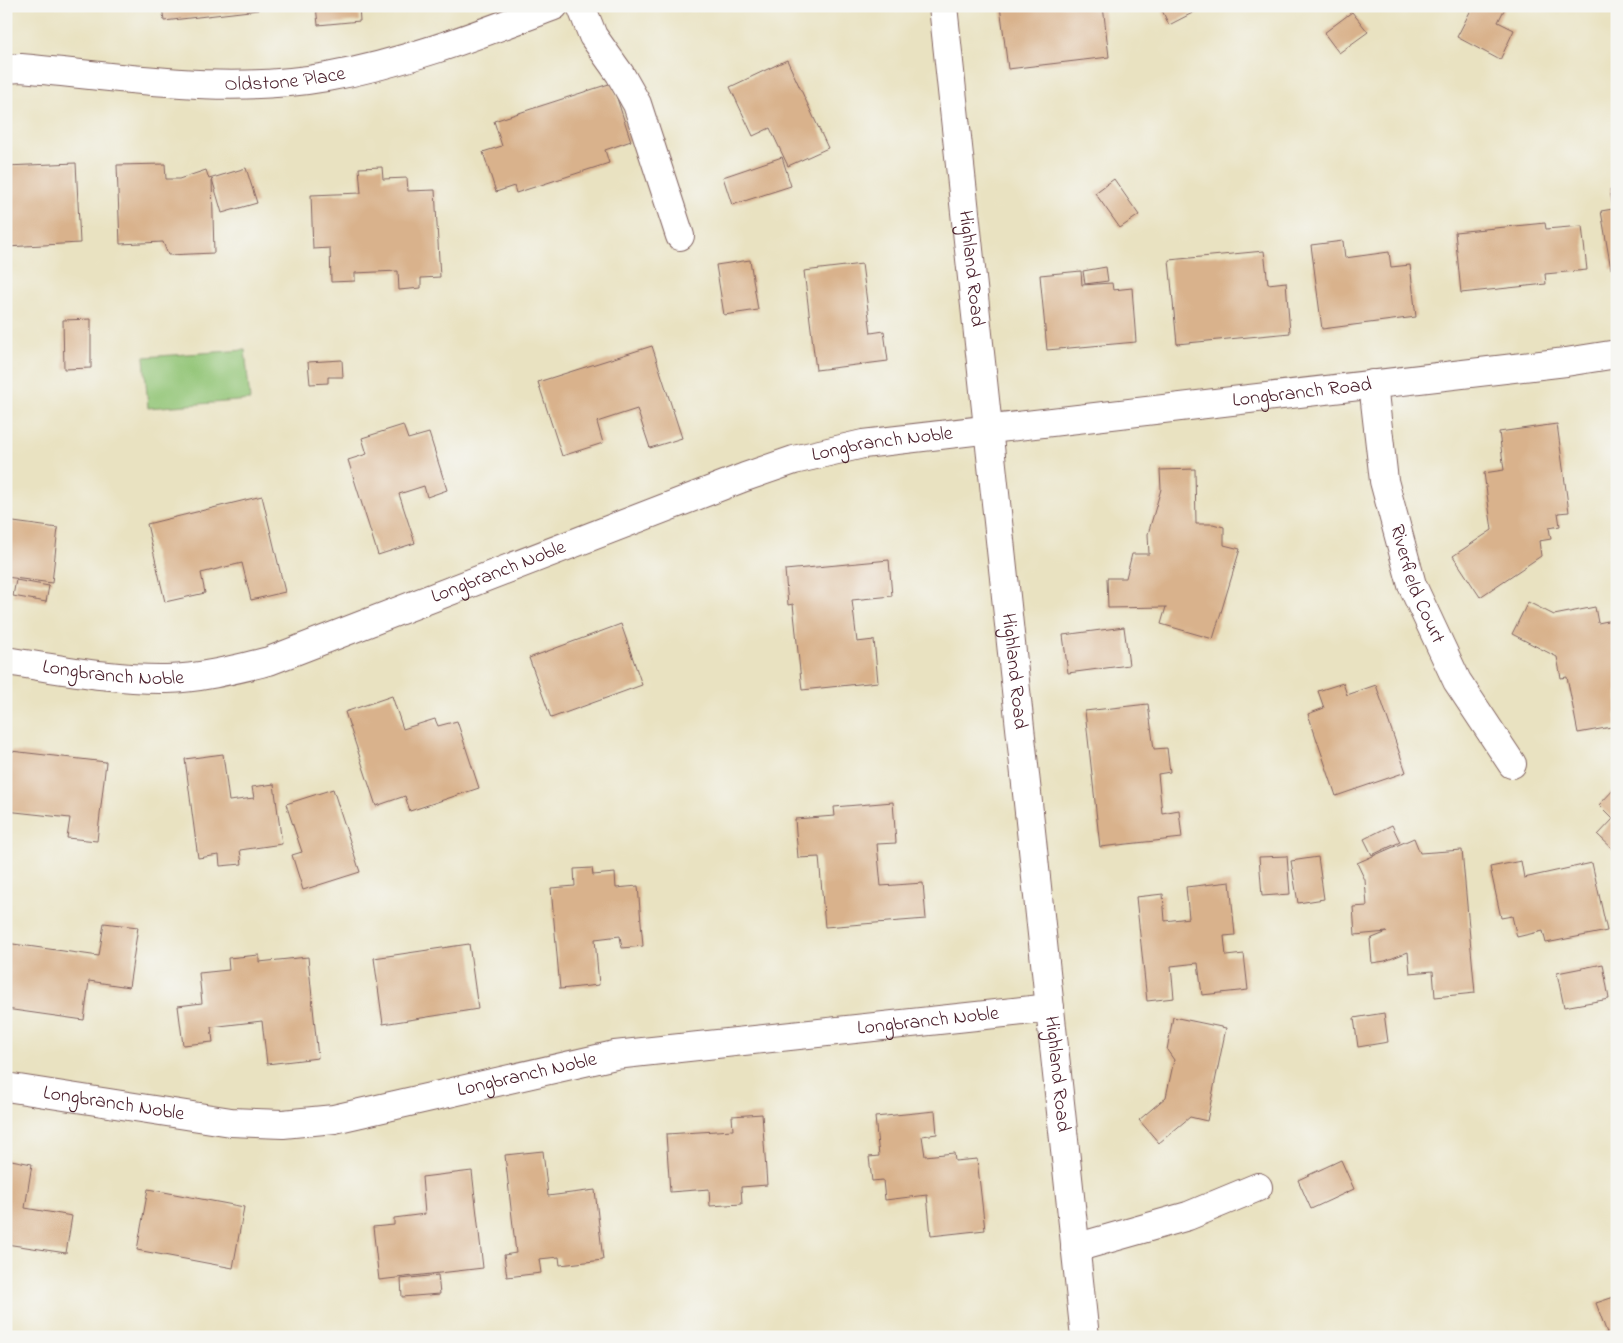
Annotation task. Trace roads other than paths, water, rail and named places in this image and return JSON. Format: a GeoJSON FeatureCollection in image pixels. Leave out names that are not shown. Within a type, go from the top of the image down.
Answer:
{"type":"FeatureCollection","features":[{"type":"Feature","properties":{"kind":"street","name":"Oldstone Place"},"geometry":{"type":"LineString","coordinates":[[6,69],[30,69],[204,84],[266,84],[326,77],[433,52],[554,6]]}},
{"type":"Feature","properties":{"kind":"street"},"geometry":{"type":"LineString","coordinates":[[581,6],[593,36],[620,74],[637,104],[680,236]]}},
{"type":"Feature","properties":{"kind":"street","name":"Highland Road"},"geometry":{"type":"LineString","coordinates":[[943,6],[1084,1337]]}},
{"type":"Feature","properties":{"kind":"street","name":"Longbranch Road"},"geometry":{"type":"LineString","coordinates":[[988,428],[1566,362],[1617,354]]}},
{"type":"Feature","properties":{"kind":"street","name":"Riverfield Court"},"geometry":{"type":"LineString","coordinates":[[1373,384],[1384,481],[1412,585],[1457,681],[1512,764]]}},
{"type":"Feature","properties":{"kind":"street","name":"Longbranch Noble"},"geometry":{"type":"LineString","coordinates":[[6,661],[116,678],[169,679],[218,673],[269,660],[745,477],[794,460],[863,444],[988,428]]}},
{"type":"Feature","properties":{"kind":"street","name":"Longbranch Noble"},"geometry":{"type":"LineString","coordinates":[[6,1087],[231,1122],[284,1124],[334,1119],[615,1055],[1050,1008]]}},
{"type":"Feature","properties":{"kind":"street"},"geometry":{"type":"LineString","coordinates":[[1075,1248],[1188,1216],[1258,1187]]}}]}
